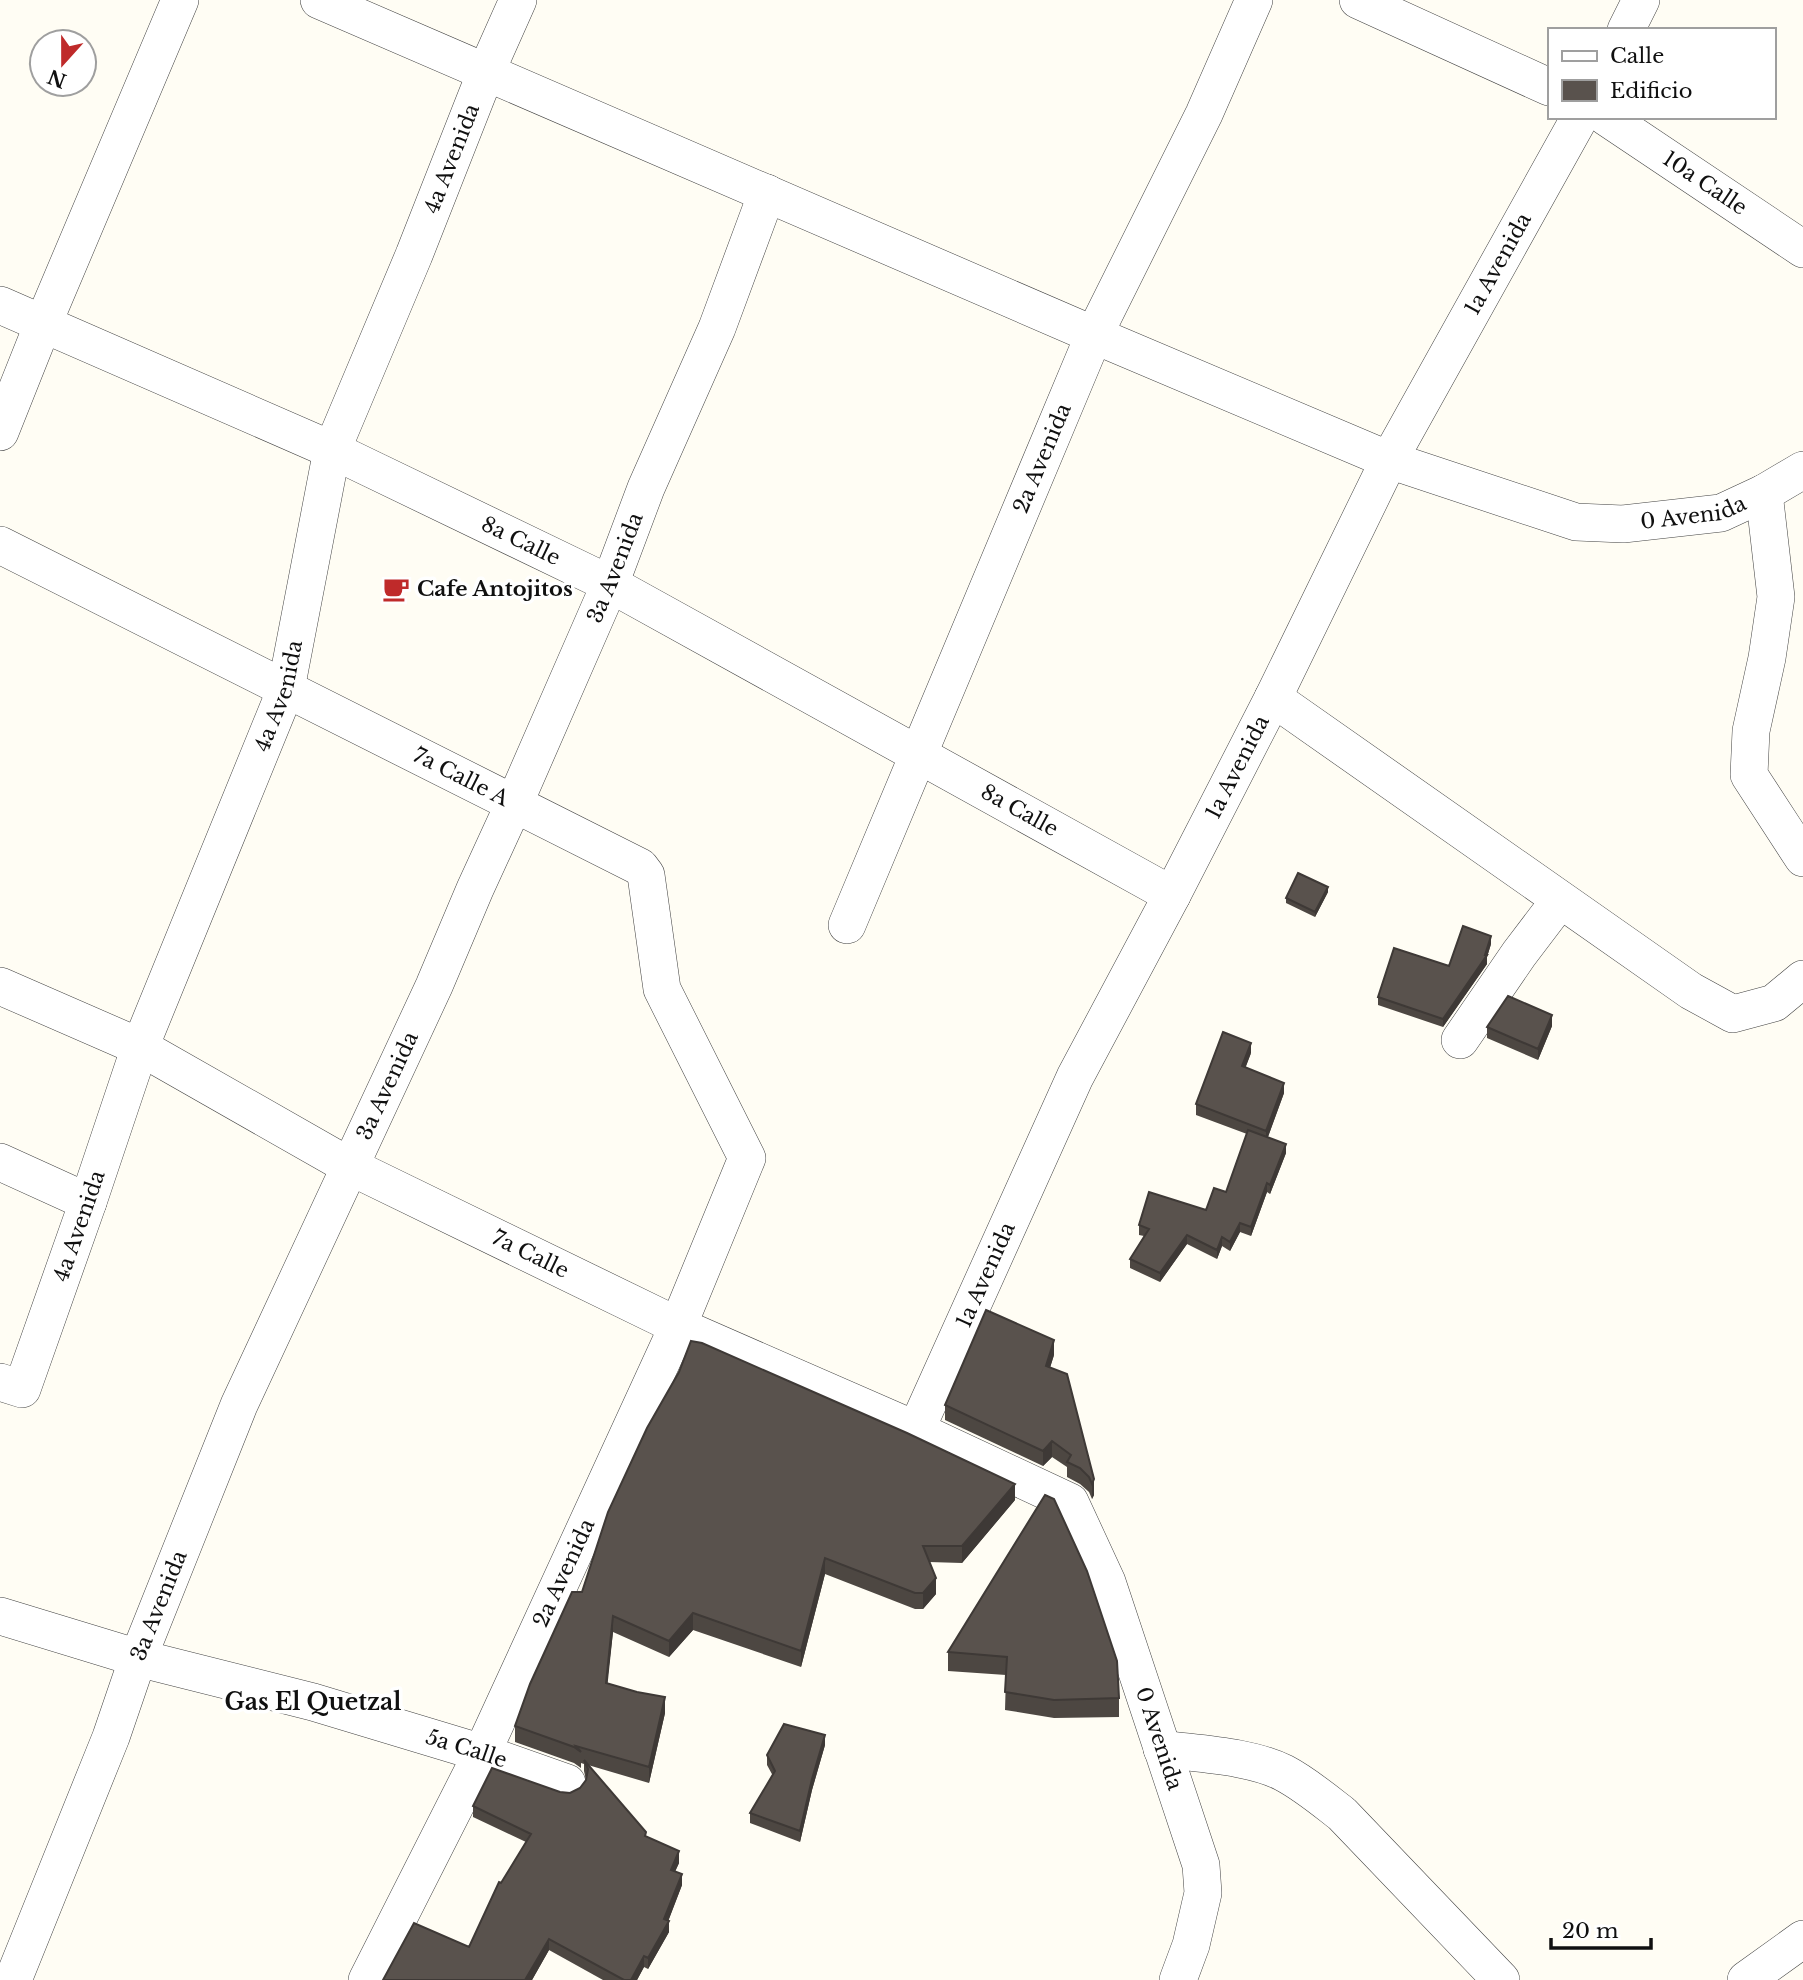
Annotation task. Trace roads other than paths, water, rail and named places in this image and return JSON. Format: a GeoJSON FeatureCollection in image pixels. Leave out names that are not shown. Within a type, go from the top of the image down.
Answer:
{"type":"FeatureCollection","features":[{"type":"Feature","properties":{"kind":"street"},"geometry":{"type":"LineString","coordinates":[[0,432],[180,0]]}},
{"type":"Feature","properties":{"kind":"street","name":"0 Avenida"},"geometry":{"type":"LineString","coordinates":[[319,0],[1389,460],[1576,522],[1623,524],[1721,513],[1764,493],[1803,470]]}},
{"type":"Feature","properties":{"kind":"street","name":"4a Avenida"},"geometry":{"type":"LineString","coordinates":[[11,1385],[88,1202],[140,1047],[286,689],[332,450],[518,0]]}},
{"type":"Feature","properties":{"kind":"street","name":"2a Avenida"},"geometry":{"type":"LineString","coordinates":[[847,925],[1094,335],[1204,114],[1254,0]]}},
{"type":"Feature","properties":{"kind":"street"},"geometry":{"type":"LineString","coordinates":[[1358,0],[1548,87]]}},
{"type":"Feature","properties":{"kind":"street"},"geometry":{"type":"LineString","coordinates":[[1627,28],[1641,0]]}},
{"type":"Feature","properties":{"kind":"street","name":"1a Avenida"},"geometry":{"type":"LineString","coordinates":[[916,1430],[1075,1077],[1273,698],[1389,460],[1579,119]]}},
{"type":"Feature","properties":{"kind":"street","name":"10a Calle"},"geometry":{"type":"LineString","coordinates":[[1609,119],[1803,249]]}},
{"type":"Feature","properties":{"kind":"street","name":"3a Avenida"},"geometry":{"type":"LineString","coordinates":[[13,1980],[111,1737],[138,1658],[239,1405],[434,986],[610,584],[646,488],[717,328],[767,193]]}},
{"type":"Feature","properties":{"kind":"street","name":"8a Calle"},"geometry":{"type":"LineString","coordinates":[[0,305],[332,450],[610,584],[1172,895]]}},
{"type":"Feature","properties":{"kind":"street"},"geometry":{"type":"LineString","coordinates":[[1764,493],[1776,597],[1767,658],[1751,731],[1749,775],[1803,858]]}},
{"type":"Feature","properties":{"kind":"street","name":"7a Calle A"},"geometry":{"type":"LineString","coordinates":[[0,545],[640,867],[646,875],[662,989],[747,1158]]}},
{"type":"Feature","properties":{"kind":"street"},"geometry":{"type":"LineString","coordinates":[[1273,698],[1691,992],[1733,1014],[1774,1003],[1803,979]]}},
{"type":"Feature","properties":{"kind":"street"},"geometry":{"type":"LineString","coordinates":[[1460,1040],[1560,900]]}},
{"type":"Feature","properties":{"kind":"street","name":"7a Calle"},"geometry":{"type":"LineString","coordinates":[[0,986],[140,1047],[349,1166],[678,1326],[916,1430],[1070,1502]]}},
{"type":"Feature","properties":{"kind":"street","name":"2a Avenida"},"geometry":{"type":"LineString","coordinates":[[367,1980],[482,1753],[678,1326],[747,1158]]}},
{"type":"Feature","properties":{"kind":"street"},"geometry":{"type":"LineString","coordinates":[[0,1162],[88,1202]]}},
{"type":"Feature","properties":{"kind":"street","name":"0 Avenida"},"geometry":{"type":"LineString","coordinates":[[1070,1502],[1107,1582],[1201,1865],[1203,1893],[1191,1945],[1178,1980]]}},
{"type":"Feature","properties":{"kind":"street","name":"5a Calle"},"geometry":{"type":"LineString","coordinates":[[0,1616],[138,1658],[313,1702],[482,1753],[567,1783]]}},
{"type":"Feature","properties":{"kind":"street"},"geometry":{"type":"LineString","coordinates":[[1162,1749],[1255,1762],[1284,1773],[1314,1793],[1342,1814],[1502,1980]]}},
{"type":"Feature","properties":{"kind":"street"},"geometry":{"type":"LineString","coordinates":[[1746,1980],[1803,1939]]}},
{"type":"Feature","properties":{"kind":"place","name":"Cafe Antojitos"},"geometry":{"type":"Point","coordinates":[396,589]}},
{"type":"Feature","properties":{"kind":"district","name":"Gas El Quetzal"},"geometry":{"type":"Point","coordinates":[313,1702]}}]}
